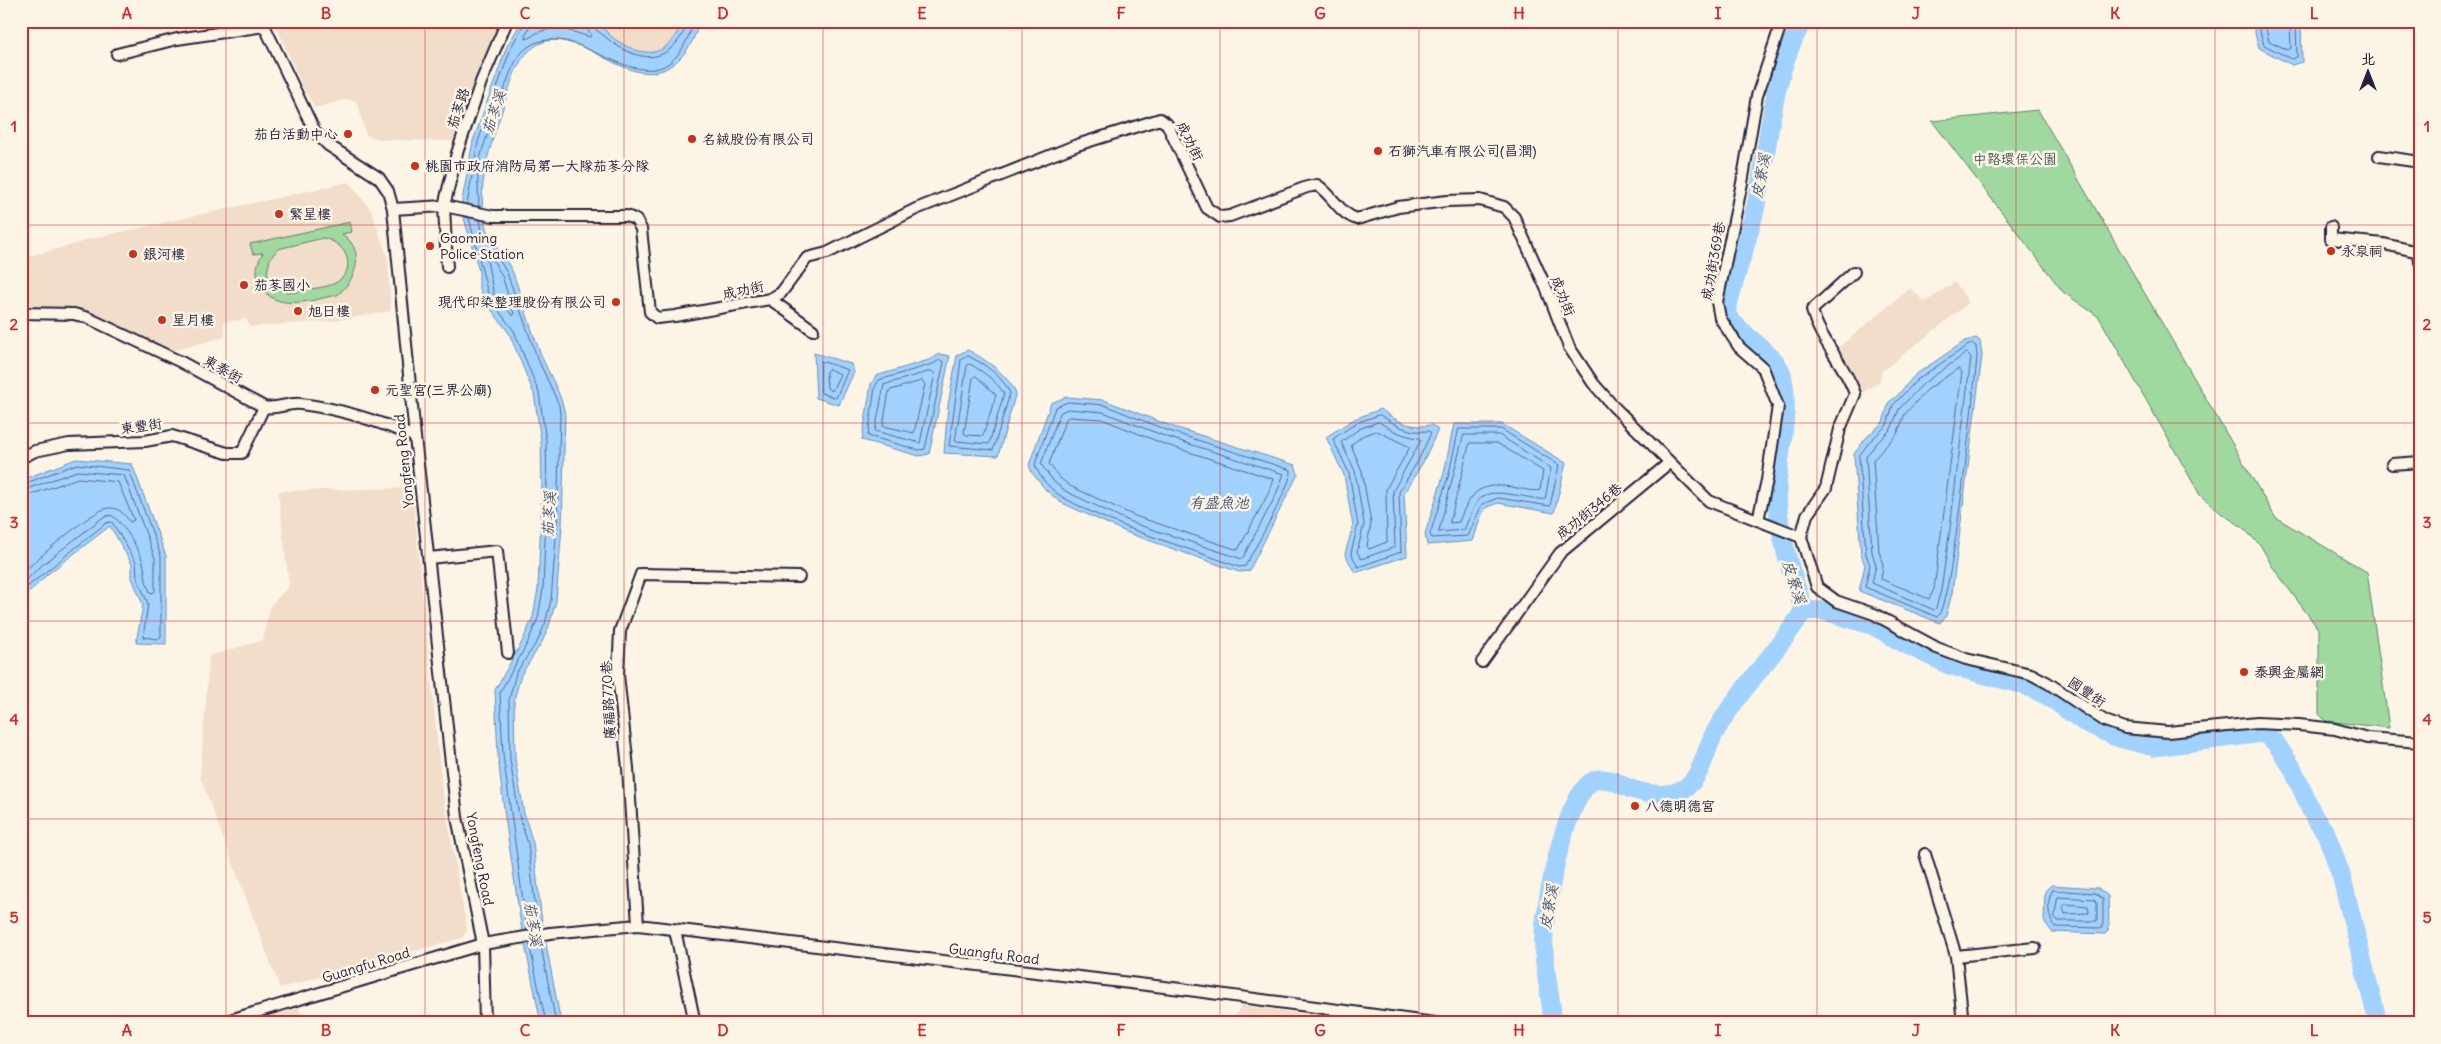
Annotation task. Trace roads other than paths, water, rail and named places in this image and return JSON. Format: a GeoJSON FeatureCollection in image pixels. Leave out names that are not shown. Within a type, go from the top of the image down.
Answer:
{"type":"FeatureCollection","features":[{"type":"Feature","properties":{"kind":"street","name":"茄苳路"},"geometry":{"type":"LineString","coordinates":[[447,267],[444,206],[457,153],[481,82],[507,21]]}},
{"type":"Feature","properties":{"kind":"street","name":"成功街369巷"},"geometry":{"type":"LineString","coordinates":[[1758,520],[1767,480],[1778,406],[1763,368],[1739,347],[1720,318],[1717,302],[1742,183],[1757,96],[1782,21]]}},
{"type":"Feature","properties":{"kind":"street"},"geometry":{"type":"LineString","coordinates":[[117,54],[178,39],[263,24]]}},
{"type":"Feature","properties":{"kind":"street","name":"Yongfeng Road"},"geometry":{"type":"LineString","coordinates":[[263,24],[315,132],[328,145],[379,178],[388,191],[393,209],[415,437],[457,817],[483,944],[485,1023]]}},
{"type":"Feature","properties":{"kind":"street","name":"成功街"},"geometry":{"type":"LineString","coordinates":[[444,206],[488,215],[627,216],[636,220],[641,229],[650,312],[657,318],[675,316],[770,299],[781,293],[807,258],[827,253],[916,208],[1077,145],[1160,120],[1167,124],[1207,208],[1220,217],[1230,216],[1317,185],[1344,212],[1357,219],[1398,208],[1447,201],[1480,200],[1504,207],[1514,217],[1547,290],[1568,347],[1612,406],[1709,501],[1798,535]]}},
{"type":"Feature","properties":{"kind":"street"},"geometry":{"type":"LineString","coordinates":[[2379,156],[2420,162]]}},
{"type":"Feature","properties":{"kind":"street"},"geometry":{"type":"LineString","coordinates":[[393,209],[444,206]]}},
{"type":"Feature","properties":{"kind":"street"},"geometry":{"type":"LineString","coordinates":[[2331,227],[2331,238],[2384,244],[2419,252],[2420,262]]}},
{"type":"Feature","properties":{"kind":"street"},"geometry":{"type":"LineString","coordinates":[[1798,535],[1807,515],[1826,488],[1840,429],[1855,394],[1850,379],[1816,326],[1812,310],[1854,272]]}},
{"type":"Feature","properties":{"kind":"street"},"geometry":{"type":"LineString","coordinates":[[770,299],[813,330]]}},
{"type":"Feature","properties":{"kind":"street","name":"東泰街"},"geometry":{"type":"LineString","coordinates":[[21,313],[74,314],[88,318],[181,362],[264,407]]}},
{"type":"Feature","properties":{"kind":"street"},"geometry":{"type":"LineString","coordinates":[[264,407],[272,409],[298,403],[327,408],[370,419],[415,437]]}},
{"type":"Feature","properties":{"kind":"street","name":"東豐街"},"geometry":{"type":"LineString","coordinates":[[21,458],[35,451],[69,444],[122,443],[172,436],[227,453],[242,453],[264,407]]}},
{"type":"Feature","properties":{"kind":"street"},"geometry":{"type":"LineString","coordinates":[[2392,464],[2420,462]]}},
{"type":"Feature","properties":{"kind":"street","name":"成功街346巷"},"geometry":{"type":"LineString","coordinates":[[1482,662],[1560,553],[1669,463]]}},
{"type":"Feature","properties":{"kind":"street","name":"國豐街"},"geometry":{"type":"LineString","coordinates":[[1798,535],[1817,587],[1822,592],[1836,600],[1874,614],[1937,648],[1966,659],[2031,674],[2048,683],[2105,721],[2125,728],[2168,732],[2257,723],[2335,729],[2367,738],[2420,742]]}},
{"type":"Feature","properties":{"kind":"street"},"geometry":{"type":"LineString","coordinates":[[429,558],[497,551],[508,653]]}},
{"type":"Feature","properties":{"kind":"street","name":"廣福路770巷"},"geometry":{"type":"LineString","coordinates":[[638,925],[628,768],[618,675],[620,631],[641,574],[799,578]]}},
{"type":"Feature","properties":{"kind":"street"},"geometry":{"type":"LineString","coordinates":[[1925,854],[1956,956],[1963,1023]]}},
{"type":"Feature","properties":{"kind":"street","name":"Guangfu Road"},"geometry":{"type":"LineString","coordinates":[[220,1023],[483,944],[550,933],[638,925],[1181,989],[1435,1023]]}},
{"type":"Feature","properties":{"kind":"street"},"geometry":{"type":"LineString","coordinates":[[675,930],[695,1023]]}},
{"type":"Feature","properties":{"kind":"street"},"geometry":{"type":"LineString","coordinates":[[1956,956],[2035,948]]}},
{"type":"Feature","properties":{"kind":"water","name":"茄苳溪"},"geometry":{"type":"Polygon","coordinates":[[[522,21],[592,21],[613,38],[627,46],[638,51],[656,52],[671,42],[682,21],[700,21],[693,40],[682,56],[672,65],[654,72],[635,71],[579,45],[561,40],[543,42],[526,54],[521,60],[510,84],[491,144],[483,185],[483,214],[486,228],[513,273],[537,345],[558,392],[565,415],[562,526],[556,601],[542,642],[521,675],[514,700],[515,759],[524,814],[533,843],[542,923],[561,1023],[541,1023],[521,925],[498,756],[495,690],[522,642],[533,617],[538,589],[542,491],[541,441],[534,394],[509,333],[484,300],[479,286],[479,271],[464,218],[462,201],[473,141],[507,46],[522,21]]]}},
{"type":"Feature","properties":{"kind":"water"},"geometry":{"type":"Polygon","coordinates":[[[2252,21],[2301,21],[2302,62],[2292,65],[2259,48],[2252,21]]]}},
{"type":"Feature","properties":{"kind":"water"},"geometry":{"type":"Polygon","coordinates":[[[1976,338],[1980,341],[1982,356],[1952,593],[1946,616],[1940,623],[1859,591],[1865,565],[1861,555],[1854,454],[1866,438],[1883,422],[1889,402],[1896,397],[1915,375],[1965,341],[1976,338]]]}},
{"type":"Feature","properties":{"kind":"water"},"geometry":{"type":"Polygon","coordinates":[[[968,350],[995,368],[1007,379],[1016,392],[998,456],[944,453],[948,405],[957,355],[968,350]]]}},
{"type":"Feature","properties":{"kind":"water"},"geometry":{"type":"Polygon","coordinates":[[[814,353],[851,364],[854,372],[839,405],[816,398],[814,353]]]}},
{"type":"Feature","properties":{"kind":"water"},"geometry":{"type":"Polygon","coordinates":[[[939,354],[950,356],[929,454],[919,456],[862,440],[871,384],[876,376],[932,359],[939,354]]]}},
{"type":"Feature","properties":{"kind":"water","name":"有盛魚池"},"geometry":{"type":"Polygon","coordinates":[[[1066,397],[1104,400],[1171,426],[1295,465],[1298,474],[1249,571],[1239,572],[1128,533],[1060,502],[1046,490],[1032,473],[1029,465],[1051,403],[1066,397]]]}},
{"type":"Feature","properties":{"kind":"water"},"geometry":{"type":"Polygon","coordinates":[[[1381,409],[1399,421],[1418,426],[1432,425],[1438,430],[1422,464],[1404,493],[1407,556],[1355,573],[1345,554],[1353,526],[1344,475],[1326,437],[1354,419],[1381,409]]]}},
{"type":"Feature","properties":{"kind":"water"},"geometry":{"type":"Polygon","coordinates":[[[1454,424],[1502,424],[1566,463],[1554,513],[1498,503],[1487,507],[1481,516],[1473,541],[1427,545],[1425,534],[1444,473],[1454,424]]]}},
{"type":"Feature","properties":{"kind":"water"},"geometry":{"type":"Polygon","coordinates":[[[76,459],[132,464],[166,556],[166,644],[136,643],[143,605],[132,578],[132,564],[110,526],[49,573],[24,597],[21,596],[21,480],[76,459]]]}},
{"type":"Feature","properties":{"kind":"water"},"geometry":{"type":"Polygon","coordinates":[[[2051,885],[2098,888],[2108,896],[2109,929],[2105,934],[2052,932],[2044,921],[2045,891],[2051,885]]]}},
{"type":"Feature","properties":{"kind":"waterway","name":"皮寮溪"},"geometry":{"type":"LineString","coordinates":[[1803,21],[1784,63],[1773,109],[1757,201],[1726,314],[1739,329],[1773,359],[1782,375],[1785,390],[1785,420],[1777,481],[1778,511],[1786,554],[1804,610]]}},
{"type":"Feature","properties":{"kind":"waterway"},"geometry":{"type":"LineString","coordinates":[[1804,610],[1824,611],[1874,626],[1905,644],[1949,665],[2024,685],[2048,696],[2084,722],[2116,737],[2154,747],[2263,733],[2275,742],[2292,767],[2314,817],[2326,833],[2341,875],[2378,1023]]}},
{"type":"Feature","properties":{"kind":"waterway","name":"皮寮溪"},"geometry":{"type":"LineString","coordinates":[[1551,1023],[1552,1012],[1544,952],[1545,919],[1553,873],[1568,821],[1577,800],[1587,785],[1599,779],[1609,780],[1634,790],[1654,794],[1673,793],[1691,783],[1700,769],[1715,732],[1725,716],[1804,610]]}},
{"type":"Feature","properties":{"kind":"place","name":"茄白活動中心"},"geometry":{"type":"Point","coordinates":[348,134]}},
{"type":"Feature","properties":{"kind":"place","name":"名絨股份有限公司"},"geometry":{"type":"Point","coordinates":[692,139]}},
{"type":"Feature","properties":{"kind":"place","name":"石獅汽車有限公司(昌潤)"},"geometry":{"type":"Point","coordinates":[1378,151]}},
{"type":"Feature","properties":{"kind":"place","name":"桃園市政府消防局第一大隊茄苳分隊"},"geometry":{"type":"Point","coordinates":[415,166]}},
{"type":"Feature","properties":{"kind":"place","name":"繁星樓"},"geometry":{"type":"Point","coordinates":[279,214]}},
{"type":"Feature","properties":{"kind":"place","name":"Gaoming Police Station"},"geometry":{"type":"Point","coordinates":[430,246]}},
{"type":"Feature","properties":{"kind":"place","name":"永泉祠"},"geometry":{"type":"Point","coordinates":[2331,251]}},
{"type":"Feature","properties":{"kind":"place","name":"銀河樓"},"geometry":{"type":"Point","coordinates":[133,254]}},
{"type":"Feature","properties":{"kind":"place","name":"茄苳國小"},"geometry":{"type":"Point","coordinates":[244,285]}},
{"type":"Feature","properties":{"kind":"place","name":"現代印染整理股份有限公司"},"geometry":{"type":"Point","coordinates":[616,302]}},
{"type":"Feature","properties":{"kind":"place","name":"旭日樓"},"geometry":{"type":"Point","coordinates":[298,311]}},
{"type":"Feature","properties":{"kind":"place","name":"星月樓"},"geometry":{"type":"Point","coordinates":[162,320]}},
{"type":"Feature","properties":{"kind":"place","name":"元聖宮(三界公廟)"},"geometry":{"type":"Point","coordinates":[375,390]}},
{"type":"Feature","properties":{"kind":"place","name":"泰興金屬網"},"geometry":{"type":"Point","coordinates":[2244,672]}},
{"type":"Feature","properties":{"kind":"place","name":"八德明德宮"},"geometry":{"type":"Point","coordinates":[1635,806]}},
{"type":"Feature","properties":{"kind":"park label","name":"中路環保公園"},"geometry":{"type":"Point","coordinates":[2015,159]}}]}
